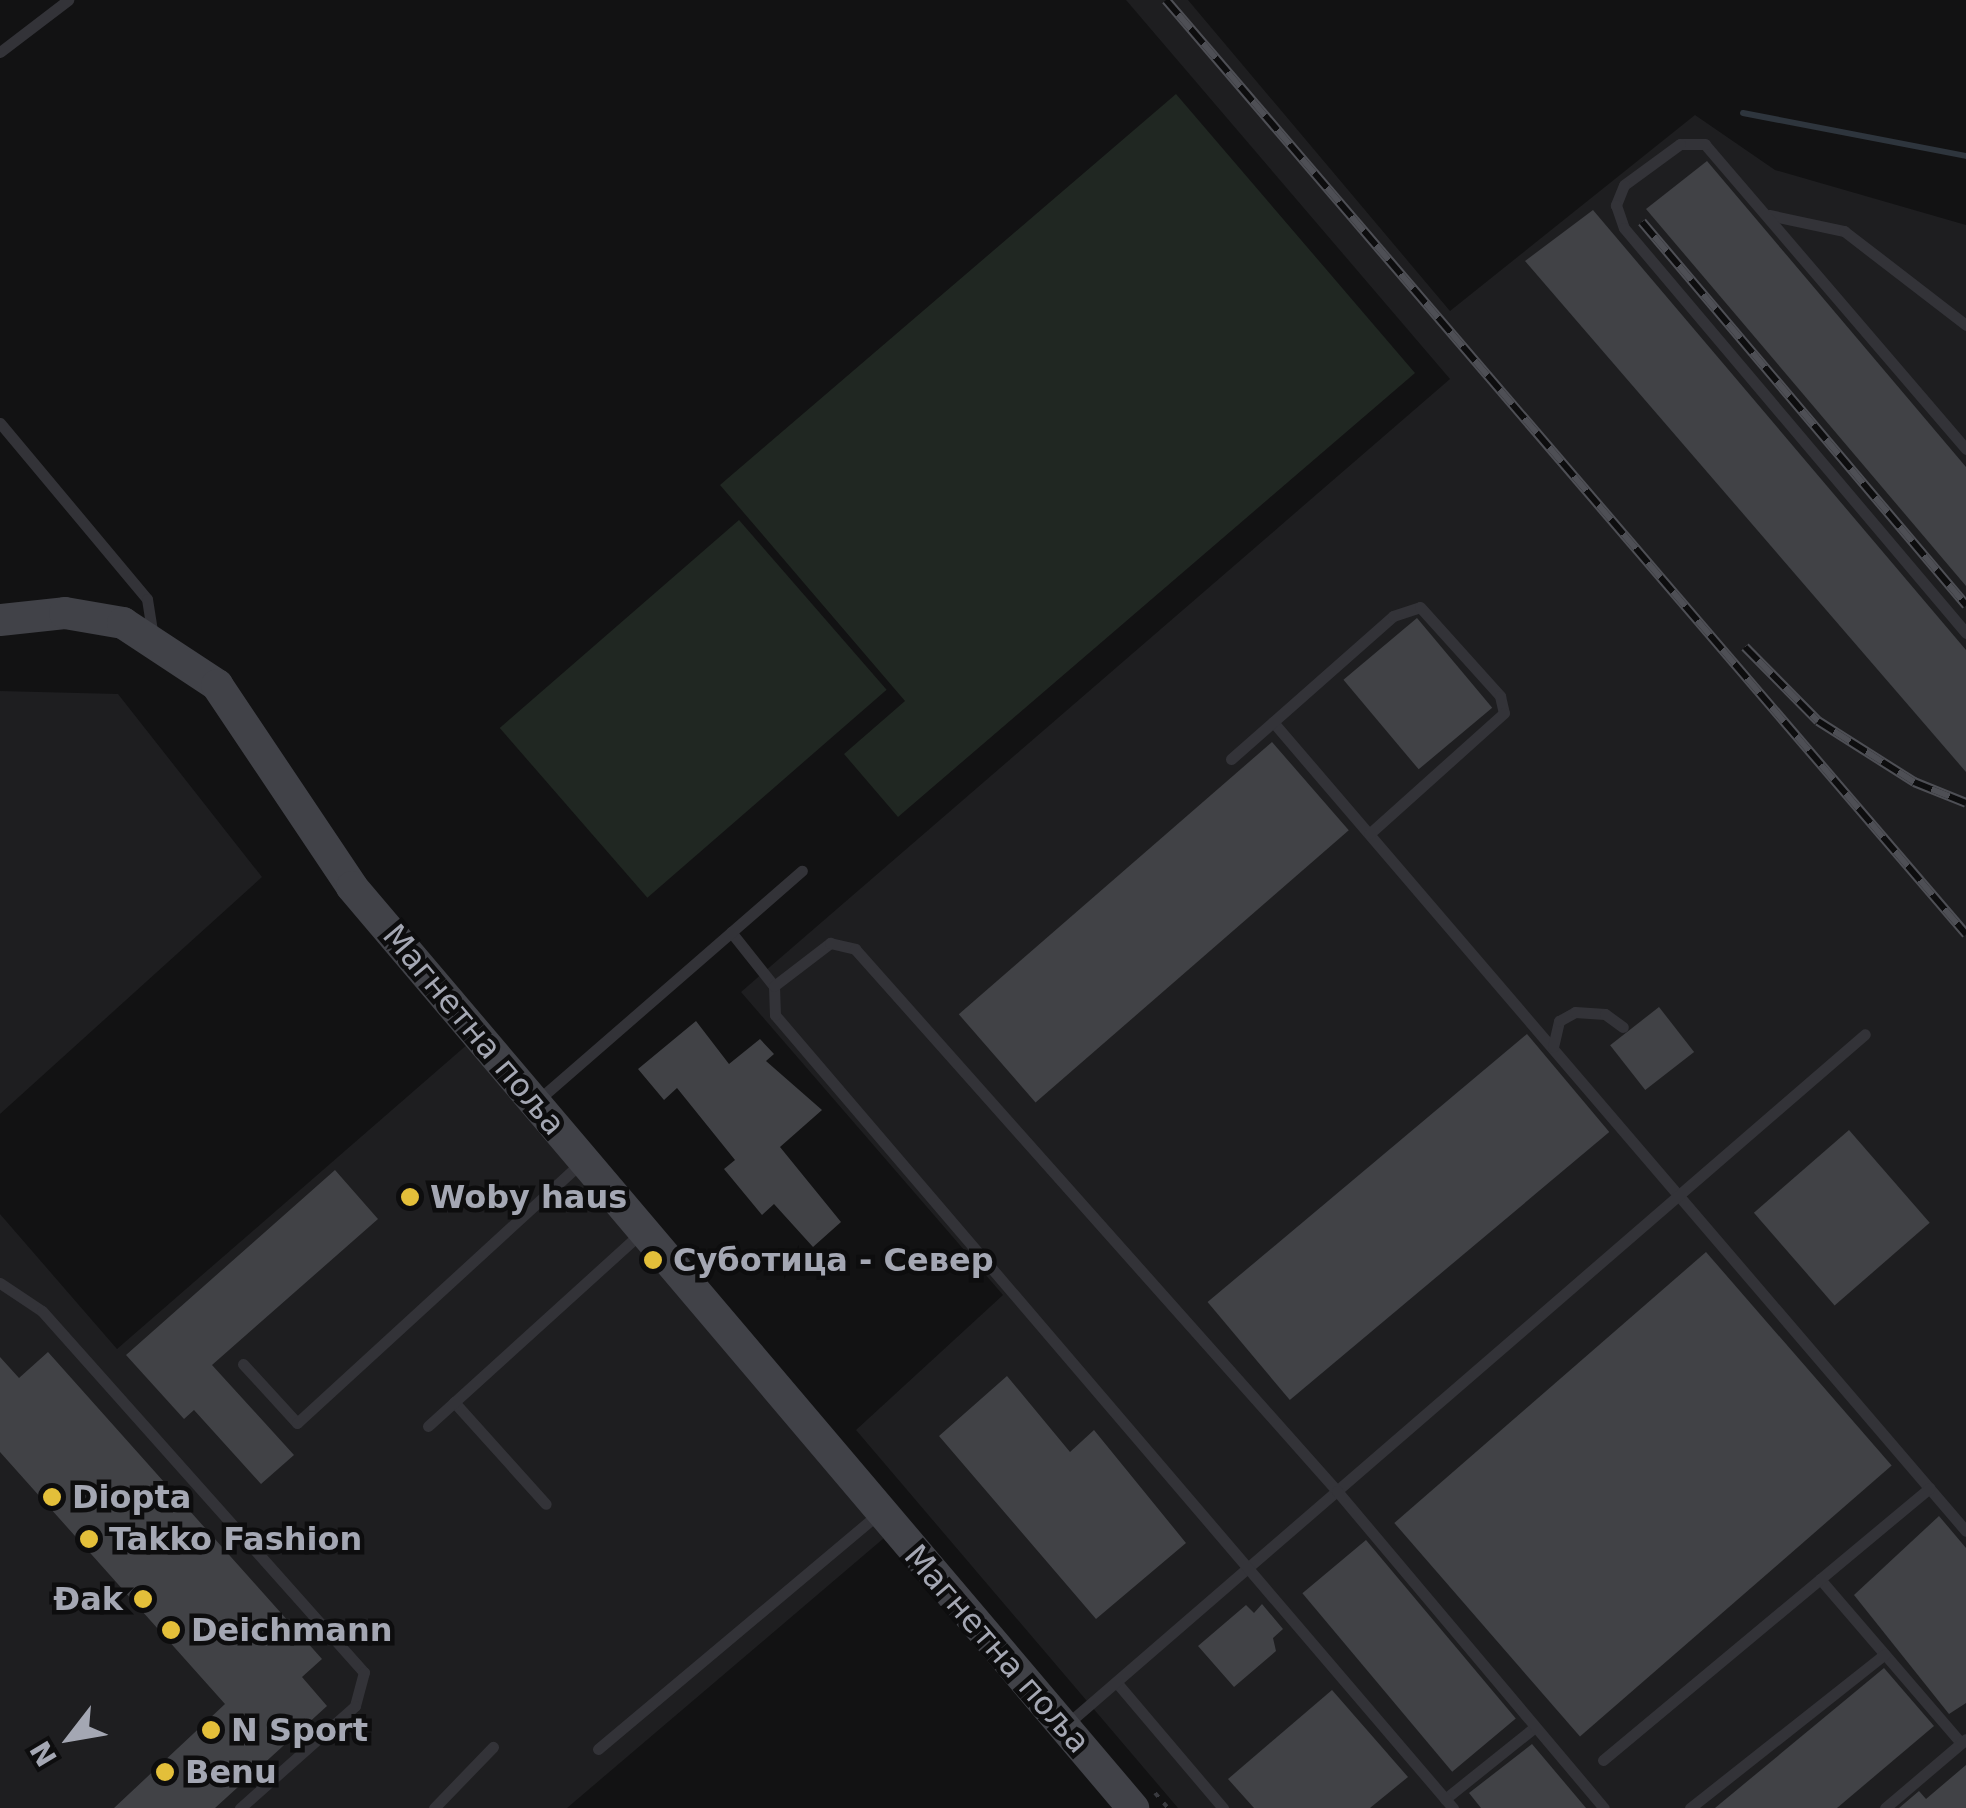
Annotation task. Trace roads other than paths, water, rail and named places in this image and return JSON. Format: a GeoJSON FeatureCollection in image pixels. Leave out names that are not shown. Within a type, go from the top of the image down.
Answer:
{"type":"FeatureCollection","features":[{"type":"Feature","properties":{"kind":"street"},"geometry":{"type":"LineString","coordinates":[[0,620],[96,616],[153,635]]}},
{"type":"Feature","properties":{"kind":"street","name":"Магнетна поља"},"geometry":{"type":"LineString","coordinates":[[153,635],[236,708],[352,888],[1133,1808]]}},
{"type":"Feature","properties":{"kind":"lane"},"geometry":{"type":"LineString","coordinates":[[0,52],[68,0]]}},
{"type":"Feature","properties":{"kind":"lane"},"geometry":{"type":"LineString","coordinates":[[1966,448],[1716,155],[1692,140],[1624,185],[1616,205],[1624,228],[1966,633]]}},
{"type":"Feature","properties":{"kind":"lane"},"geometry":{"type":"LineString","coordinates":[[1769,216],[1844,231],[1966,324]]}},
{"type":"Feature","properties":{"kind":"lane"},"geometry":{"type":"LineString","coordinates":[[0,423],[147,599],[153,635]]}},
{"type":"Feature","properties":{"kind":"lane"},"geometry":{"type":"LineString","coordinates":[[1231,759],[1410,607],[1500,696],[1497,726],[1369,834]]}},
{"type":"Feature","properties":{"kind":"lane"},"geometry":{"type":"LineString","coordinates":[[1273,722],[1966,1531]]}},
{"type":"Feature","properties":{"kind":"lane"},"geometry":{"type":"LineString","coordinates":[[534,1103],[802,871]]}},
{"type":"Feature","properties":{"kind":"lane"},"geometry":{"type":"LineString","coordinates":[[732,932],[774,986],[775,1015],[1449,1804],[1536,1727]]}},
{"type":"Feature","properties":{"kind":"lane"},"geometry":{"type":"LineString","coordinates":[[774,986],[830,943],[855,949],[1337,1491],[1604,1808]]}},
{"type":"Feature","properties":{"kind":"lane"},"geometry":{"type":"LineString","coordinates":[[1553,1047],[1560,1021],[1575,1012],[1605,1014],[1623,1027]]}},
{"type":"Feature","properties":{"kind":"lane"},"geometry":{"type":"LineString","coordinates":[[1064,1727],[1864,1034]]}},
{"type":"Feature","properties":{"kind":"lane"},"geometry":{"type":"LineString","coordinates":[[243,1364],[297,1423],[584,1160]]}},
{"type":"Feature","properties":{"kind":"lane"},"geometry":{"type":"LineString","coordinates":[[428,1426],[644,1231]]}},
{"type":"Feature","properties":{"kind":"lane"},"geometry":{"type":"LineString","coordinates":[[0,1283],[42,1311],[364,1672],[356,1706],[240,1808]]}},
{"type":"Feature","properties":{"kind":"lane"},"geometry":{"type":"LineString","coordinates":[[454,1402],[546,1504]]}},
{"type":"Feature","properties":{"kind":"lane"},"geometry":{"type":"LineString","coordinates":[[1603,1760],[1929,1488]]}},
{"type":"Feature","properties":{"kind":"lane"},"geometry":{"type":"LineString","coordinates":[[598,1749],[880,1512]]}},
{"type":"Feature","properties":{"kind":"lane"},"geometry":{"type":"LineString","coordinates":[[1820,1579],[1964,1741],[1886,1808]]}},
{"type":"Feature","properties":{"kind":"lane"},"geometry":{"type":"LineString","coordinates":[[1690,1808],[1885,1654]]}},
{"type":"Feature","properties":{"kind":"lane"},"geometry":{"type":"LineString","coordinates":[[1117,1682],[1223,1808]]}},
{"type":"Feature","properties":{"kind":"lane"},"geometry":{"type":"LineString","coordinates":[[434,1808],[493,1747]]}},
{"type":"Feature","properties":{"kind":"waterway"},"geometry":{"type":"LineString","coordinates":[[1743,113],[1966,156]]}},
{"type":"Feature","properties":{"kind":"railway"},"geometry":{"type":"LineString","coordinates":[[1166,0],[1966,934]]}},
{"type":"Feature","properties":{"kind":"railway"},"geometry":{"type":"LineString","coordinates":[[1642,222],[1966,605]]}},
{"type":"Feature","properties":{"kind":"railway"},"geometry":{"type":"LineString","coordinates":[[1745,647],[1818,721],[1914,782],[1966,803]]}},
{"type":"Feature","properties":{"kind":"place","name":"Woby haus"},"geometry":{"type":"Point","coordinates":[410,1197]}},
{"type":"Feature","properties":{"kind":"place","name":"Суботица - Север"},"geometry":{"type":"Point","coordinates":[653,1260]}},
{"type":"Feature","properties":{"kind":"place","name":"Diopta"},"geometry":{"type":"Point","coordinates":[52,1497]}},
{"type":"Feature","properties":{"kind":"place","name":"Takko Fashion"},"geometry":{"type":"Point","coordinates":[89,1539]}},
{"type":"Feature","properties":{"kind":"place","name":"Đak"},"geometry":{"type":"Point","coordinates":[143,1599]}},
{"type":"Feature","properties":{"kind":"place","name":"Deichmann"},"geometry":{"type":"Point","coordinates":[171,1630]}},
{"type":"Feature","properties":{"kind":"place","name":"N Sport"},"geometry":{"type":"Point","coordinates":[211,1730]}},
{"type":"Feature","properties":{"kind":"place","name":"Benu"},"geometry":{"type":"Point","coordinates":[165,1772]}}]}
